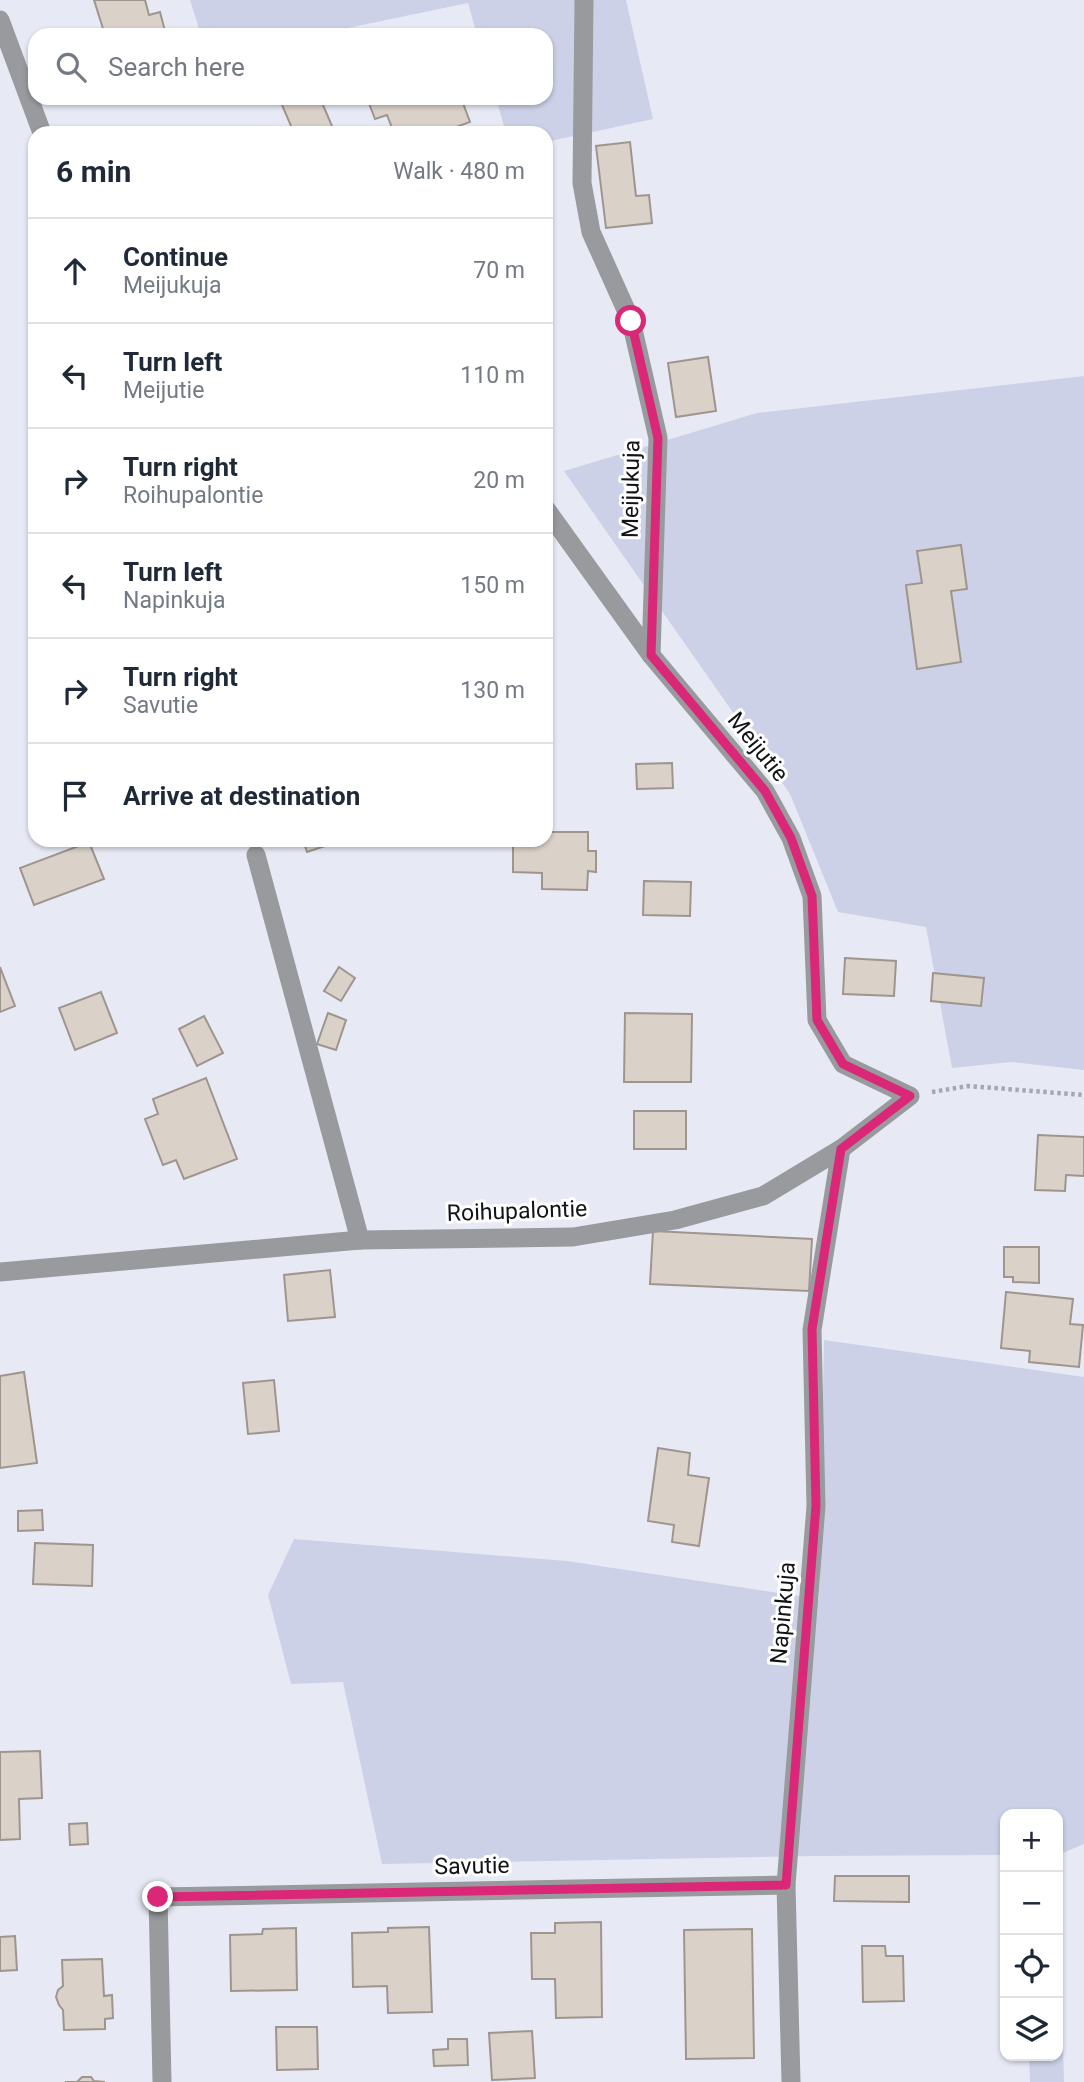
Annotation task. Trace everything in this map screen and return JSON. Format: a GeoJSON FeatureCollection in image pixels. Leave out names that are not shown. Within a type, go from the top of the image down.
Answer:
{"type":"FeatureCollection","features":[{"type":"Feature","properties":{"kind":"street","name":"Meijukuja"},"geometry":{"type":"LineString","coordinates":[[584,0],[582,183],[591,232],[631,321],[658,438],[651,655]]}},
{"type":"Feature","properties":{"kind":"street"},"geometry":{"type":"LineString","coordinates":[[0,20],[28,95]]}},
{"type":"Feature","properties":{"kind":"street"},"geometry":{"type":"LineString","coordinates":[[32,105],[39,126]]}},
{"type":"Feature","properties":{"kind":"street","name":"Meijutie"},"geometry":{"type":"LineString","coordinates":[[553,519],[651,655],[765,791],[791,838],[812,896],[817,1020],[843,1064],[910,1096]]}},
{"type":"Feature","properties":{"kind":"street"},"geometry":{"type":"LineString","coordinates":[[256,855],[360,1240]]}},
{"type":"Feature","properties":{"kind":"street","name":"Roihupalontie"},"geometry":{"type":"LineString","coordinates":[[0,1272],[360,1240],[573,1237],[675,1220],[762,1196],[841,1149],[910,1096]]}},
{"type":"Feature","properties":{"kind":"street","name":"Napinkuja"},"geometry":{"type":"LineString","coordinates":[[791,2082],[786,1885],[816,1506],[812,1329],[841,1149]]}},
{"type":"Feature","properties":{"kind":"street","name":"Savutie"},"geometry":{"type":"LineString","coordinates":[[162,2082],[158,1897],[786,1885]]}},
{"type":"Feature","properties":{"kind":"path"},"geometry":{"type":"LineString","coordinates":[[910,1096],[968,1086],[1084,1095]]}},
{"type":"Feature","properties":{"kind":"shaded area"},"geometry":{"type":"Polygon","coordinates":[[[190,0],[626,0],[653,119],[553,140],[553,126],[504,126],[498,105],[553,105],[553,28],[475,28],[468,3],[348,28],[199,28],[190,0]]]}},
{"type":"Feature","properties":{"kind":"shaded area"},"geometry":{"type":"Polygon","coordinates":[[[1084,376],[1084,1070],[1011,1062],[952,1068],[926,927],[838,912],[790,794],[564,471],[757,413],[1084,376]]]}},
{"type":"Feature","properties":{"kind":"shaded area"},"geometry":{"type":"Polygon","coordinates":[[[824,1340],[1084,1377],[1084,1844],[1063,1853],[1063,1809],[1000,1809],[1000,1855],[382,1864],[343,1682],[291,1684],[268,1595],[294,1539],[567,1561],[819,1599],[824,1340]]]}},
{"type":"Feature","properties":{"kind":"shaded area"},"geometry":{"type":"Polygon","coordinates":[[[1063,2044],[1064,2082],[1030,2082],[1029,2061],[1063,2061],[1063,2044]]]}},
{"type":"Feature","properties":{"kind":"building"},"geometry":{"type":"Polygon","coordinates":[[[94,0],[145,0],[149,15],[160,12],[164,28],[103,28],[94,0]]]}},
{"type":"Feature","properties":{"kind":"building"},"geometry":{"type":"Polygon","coordinates":[[[282,105],[323,105],[332,126],[291,126],[282,105]]]}},
{"type":"Feature","properties":{"kind":"building"},"geometry":{"type":"Polygon","coordinates":[[[370,105],[464,105],[470,122],[459,126],[391,126],[387,115],[375,119],[370,105]]]}},
{"type":"Feature","properties":{"kind":"building"},"geometry":{"type":"Polygon","coordinates":[[[630,142],[636,196],[649,195],[652,223],[606,228],[596,146],[630,142]]]}},
{"type":"Feature","properties":{"kind":"building"},"geometry":{"type":"Polygon","coordinates":[[[708,357],[716,411],[676,417],[668,363],[708,357]]]}},
{"type":"Feature","properties":{"kind":"building"},"geometry":{"type":"Polygon","coordinates":[[[961,545],[967,589],[951,591],[961,662],[917,669],[906,585],[922,583],[917,551],[961,545]]]}},
{"type":"Feature","properties":{"kind":"building"},"geometry":{"type":"Polygon","coordinates":[[[672,763],[673,788],[637,789],[636,764],[672,763]]]}},
{"type":"Feature","properties":{"kind":"building"},"geometry":{"type":"Polygon","coordinates":[[[553,832],[588,832],[588,851],[596,851],[596,872],[588,871],[587,890],[542,889],[542,873],[513,872],[513,847],[553,847],[553,832]]]}},
{"type":"Feature","properties":{"kind":"building"},"geometry":{"type":"Polygon","coordinates":[[[76,847],[91,847],[104,879],[34,905],[20,868],[76,847]]]}},
{"type":"Feature","properties":{"kind":"building"},"geometry":{"type":"Polygon","coordinates":[[[305,847],[322,847],[307,852],[305,847]]]}},
{"type":"Feature","properties":{"kind":"building"},"geometry":{"type":"Polygon","coordinates":[[[644,881],[691,882],[690,916],[643,915],[644,881]]]}},
{"type":"Feature","properties":{"kind":"building"},"geometry":{"type":"Polygon","coordinates":[[[845,958],[896,961],[894,996],[843,994],[845,958]]]}},
{"type":"Feature","properties":{"kind":"building"},"geometry":{"type":"Polygon","coordinates":[[[0,967],[15,1006],[0,1012],[0,967]]]}},
{"type":"Feature","properties":{"kind":"building"},"geometry":{"type":"Polygon","coordinates":[[[339,967],[355,978],[341,1001],[324,991],[339,967]]]}},
{"type":"Feature","properties":{"kind":"building"},"geometry":{"type":"Polygon","coordinates":[[[933,973],[984,978],[981,1006],[931,1001],[933,973]]]}},
{"type":"Feature","properties":{"kind":"building"},"geometry":{"type":"Polygon","coordinates":[[[101,992],[117,1033],[75,1050],[59,1008],[101,992]]]}},
{"type":"Feature","properties":{"kind":"building"},"geometry":{"type":"Polygon","coordinates":[[[328,1013],[346,1020],[336,1050],[317,1044],[328,1013]]]}},
{"type":"Feature","properties":{"kind":"building"},"geometry":{"type":"Polygon","coordinates":[[[625,1013],[692,1014],[691,1082],[624,1082],[625,1013]]]}},
{"type":"Feature","properties":{"kind":"building"},"geometry":{"type":"Polygon","coordinates":[[[204,1016],[223,1053],[197,1066],[179,1029],[204,1016]]]}},
{"type":"Feature","properties":{"kind":"building"},"geometry":{"type":"Polygon","coordinates":[[[206,1078],[237,1159],[184,1179],[176,1160],[163,1165],[145,1119],[158,1114],[153,1099],[206,1078]]]}},
{"type":"Feature","properties":{"kind":"building"},"geometry":{"type":"Polygon","coordinates":[[[634,1111],[686,1111],[686,1149],[634,1149],[634,1111]]]}},
{"type":"Feature","properties":{"kind":"building"},"geometry":{"type":"Polygon","coordinates":[[[1038,1135],[1084,1137],[1084,1176],[1066,1175],[1065,1191],[1035,1190],[1038,1135]]]}},
{"type":"Feature","properties":{"kind":"building"},"geometry":{"type":"Polygon","coordinates":[[[653,1231],[812,1239],[809,1291],[650,1284],[653,1231]]]}},
{"type":"Feature","properties":{"kind":"building"},"geometry":{"type":"Polygon","coordinates":[[[1004,1247],[1039,1247],[1039,1283],[1013,1282],[1013,1277],[1004,1277],[1004,1247]]]}},
{"type":"Feature","properties":{"kind":"building"},"geometry":{"type":"Polygon","coordinates":[[[330,1270],[335,1317],[288,1321],[284,1275],[330,1270]]]}},
{"type":"Feature","properties":{"kind":"building"},"geometry":{"type":"Polygon","coordinates":[[[1006,1292],[1073,1299],[1070,1324],[1083,1325],[1079,1367],[1029,1362],[1030,1351],[1001,1348],[1006,1292]]]}},
{"type":"Feature","properties":{"kind":"building"},"geometry":{"type":"Polygon","coordinates":[[[24,1372],[37,1463],[0,1468],[0,1376],[24,1372]]]}},
{"type":"Feature","properties":{"kind":"building"},"geometry":{"type":"Polygon","coordinates":[[[274,1380],[279,1431],[248,1434],[243,1383],[274,1380]]]}},
{"type":"Feature","properties":{"kind":"building"},"geometry":{"type":"Polygon","coordinates":[[[658,1448],[690,1453],[688,1475],[709,1478],[699,1546],[672,1542],[674,1525],[648,1521],[658,1448]]]}},
{"type":"Feature","properties":{"kind":"building"},"geometry":{"type":"Polygon","coordinates":[[[42,1510],[43,1530],[18,1531],[18,1511],[42,1510]]]}},
{"type":"Feature","properties":{"kind":"building"},"geometry":{"type":"Polygon","coordinates":[[[35,1543],[93,1545],[92,1586],[33,1584],[35,1543]]]}},
{"type":"Feature","properties":{"kind":"building"},"geometry":{"type":"Polygon","coordinates":[[[40,1751],[42,1798],[19,1799],[20,1839],[0,1840],[0,1752],[40,1751]]]}},
{"type":"Feature","properties":{"kind":"building"},"geometry":{"type":"Polygon","coordinates":[[[87,1823],[88,1844],[70,1845],[69,1824],[87,1823]]]}},
{"type":"Feature","properties":{"kind":"building"},"geometry":{"type":"Polygon","coordinates":[[[835,1876],[909,1876],[909,1902],[834,1901],[835,1876]]]}},
{"type":"Feature","properties":{"kind":"building"},"geometry":{"type":"Polygon","coordinates":[[[601,1922],[602,2017],[556,2018],[555,1979],[532,1979],[531,1933],[555,1933],[555,1923],[601,1922]]]}},
{"type":"Feature","properties":{"kind":"building"},"geometry":{"type":"Polygon","coordinates":[[[429,1927],[432,2012],[388,2013],[387,1986],[353,1987],[352,1933],[388,1932],[388,1928],[429,1927]]]}},
{"type":"Feature","properties":{"kind":"building"},"geometry":{"type":"Polygon","coordinates":[[[296,1928],[297,1990],[231,1991],[230,1935],[262,1934],[263,1929],[296,1928]]]}},
{"type":"Feature","properties":{"kind":"building"},"geometry":{"type":"Polygon","coordinates":[[[752,1929],[754,2058],[686,2059],[684,1930],[752,1929]]]}},
{"type":"Feature","properties":{"kind":"building"},"geometry":{"type":"Polygon","coordinates":[[[15,1936],[17,1970],[0,1971],[0,1937],[15,1936]]]}},
{"type":"Feature","properties":{"kind":"building"},"geometry":{"type":"Polygon","coordinates":[[[862,1946],[885,1946],[886,1956],[903,1956],[904,2001],[863,2002],[862,1946]]]}},
{"type":"Feature","properties":{"kind":"building"},"geometry":{"type":"Polygon","coordinates":[[[102,1959],[104,1996],[112,1995],[113,2018],[105,2019],[105,2029],[64,2030],[63,2010],[56,1997],[63,1986],[62,1960],[102,1959]]]}},
{"type":"Feature","properties":{"kind":"building"},"geometry":{"type":"Polygon","coordinates":[[[276,2027],[317,2027],[318,2069],[277,2070],[276,2027]]]}},
{"type":"Feature","properties":{"kind":"building"},"geometry":{"type":"Polygon","coordinates":[[[532,2031],[535,2078],[492,2080],[489,2033],[532,2031]]]}},
{"type":"Feature","properties":{"kind":"building"},"geometry":{"type":"Polygon","coordinates":[[[448,2039],[467,2039],[468,2065],[434,2066],[433,2050],[448,2049],[448,2039]]]}},
{"type":"Feature","properties":{"kind":"building"},"geometry":{"type":"Polygon","coordinates":[[[82,2077],[91,2077],[94,2081],[105,2082],[77,2082],[82,2077]]]}},
{"type":"Feature","properties":{"kind":"route"},"geometry":{"type":"LineString","coordinates":[[158,1897],[786,1885],[816,1506],[812,1329],[841,1149],[910,1096],[843,1064],[817,1020],[812,896],[791,838],[765,791],[651,655],[658,438],[631,321]]}}]}
